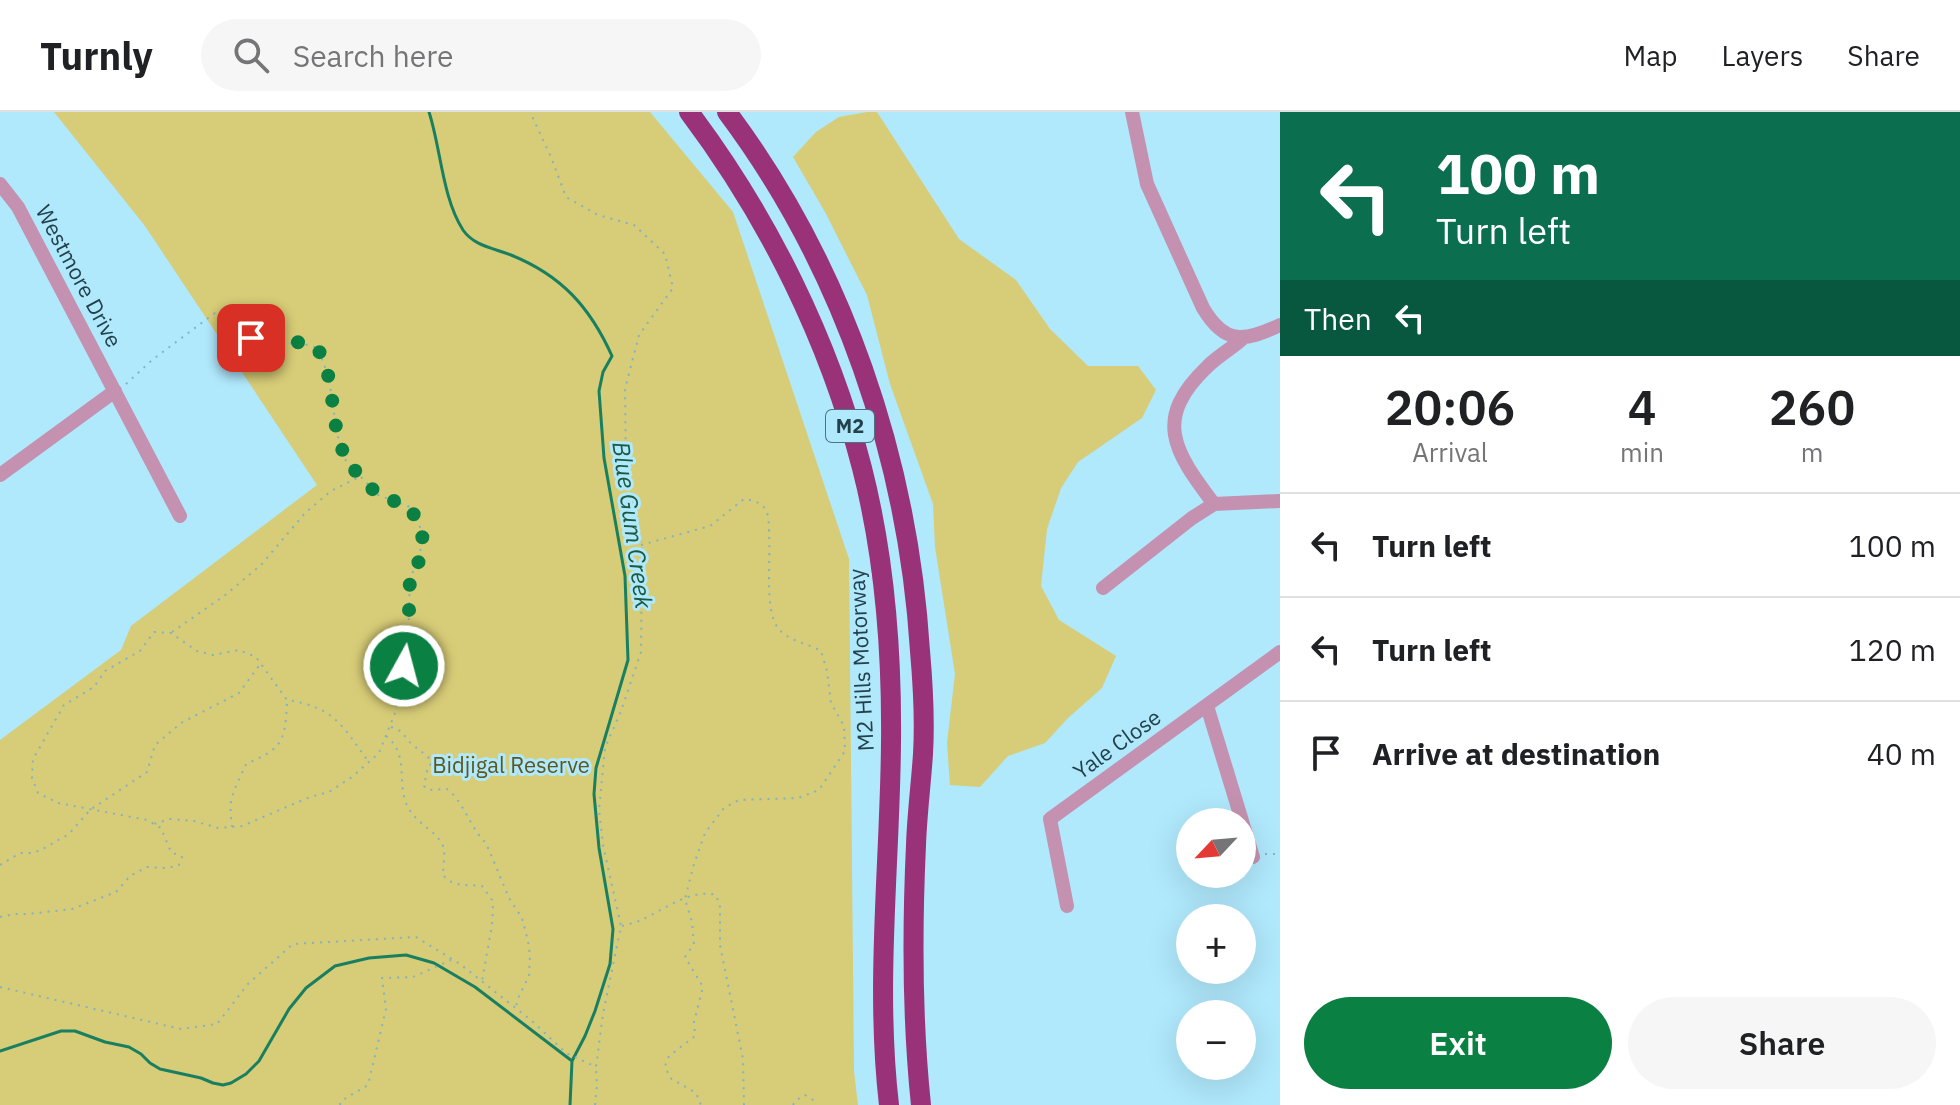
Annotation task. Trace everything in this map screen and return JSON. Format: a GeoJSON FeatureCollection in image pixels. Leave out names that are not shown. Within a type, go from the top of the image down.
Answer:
{"type":"FeatureCollection","features":[{"type":"Feature","properties":{"kind":"highway","name":"M2 Hills Motorway"},"geometry":{"type":"LineString","coordinates":[[689,112],[733,174],[772,242],[817,337],[846,414],[875,530],[887,613],[891,675],[884,1020],[889,1105]]}},
{"type":"Feature","properties":{"kind":"highway","name":"M2"},"geometry":{"type":"LineString","coordinates":[[727,112],[794,216],[853,340],[879,415],[908,538],[917,603],[922,678],[923,754],[916,846],[914,995],[921,1105]]}},
{"type":"Feature","properties":{"kind":"street"},"geometry":{"type":"LineString","coordinates":[[1132,112],[1147,184],[1203,308],[1220,331],[1242,339]]}},
{"type":"Feature","properties":{"kind":"street","name":"Westmore Drive"},"geometry":{"type":"LineString","coordinates":[[0,184],[18,207],[180,516]]}},
{"type":"Feature","properties":{"kind":"street"},"geometry":{"type":"LineString","coordinates":[[1214,504],[1192,474],[1176,444],[1174,421],[1182,394],[1209,365],[1242,339],[1280,325]]}},
{"type":"Feature","properties":{"kind":"street"},"geometry":{"type":"LineString","coordinates":[[2,469],[115,391]]}},
{"type":"Feature","properties":{"kind":"street"},"geometry":{"type":"LineString","coordinates":[[1103,588],[1214,504],[1280,501]]}},
{"type":"Feature","properties":{"kind":"street","name":"Yale Close"},"geometry":{"type":"LineString","coordinates":[[1067,906],[1050,819],[1280,652]]}},
{"type":"Feature","properties":{"kind":"street"},"geometry":{"type":"LineString","coordinates":[[1207,706],[1238,808]]}},
{"type":"Feature","properties":{"kind":"path"},"geometry":{"type":"LineString","coordinates":[[530,112],[566,197],[598,215],[634,225],[665,254],[673,288],[639,335],[625,389],[626,464],[641,545],[641,652],[605,748],[599,810],[603,845],[621,926],[603,1014],[595,1105]]}},
{"type":"Feature","properties":{"kind":"path"},"geometry":{"type":"LineString","coordinates":[[115,391],[215,313],[268,348],[297,342],[318,348],[329,378],[337,434],[346,461],[378,495],[410,507],[423,533],[418,565],[410,576],[408,646],[395,713],[379,753],[329,792],[242,826],[218,828],[194,821],[170,819],[154,824]]}},
{"type":"Feature","properties":{"kind":"path"},"geometry":{"type":"LineString","coordinates":[[171,633],[224,596],[261,565],[305,513],[331,491],[360,476]]}},
{"type":"Feature","properties":{"kind":"path"},"geometry":{"type":"LineString","coordinates":[[641,545],[710,526],[744,499],[755,501],[766,510],[771,557],[770,608],[777,627],[790,639],[821,651],[831,703],[844,726],[845,751],[819,790],[798,798],[739,800],[724,808],[705,833],[685,899],[694,944],[685,957],[703,987],[694,1022],[695,1036],[669,1056],[665,1066],[670,1078],[696,1093],[701,1105]]}},
{"type":"Feature","properties":{"kind":"path"},"geometry":{"type":"LineString","coordinates":[[0,917],[72,909],[116,892],[130,876],[147,867],[179,865],[182,857],[171,852],[161,828],[147,820],[58,803],[38,793],[32,778],[33,759],[64,705],[94,687],[105,671],[140,651],[154,632],[171,633],[197,651],[213,655],[239,650],[256,657],[287,700],[286,728],[279,745],[269,754],[246,764],[233,792],[230,805],[232,828]]}},
{"type":"Feature","properties":{"kind":"path"},"geometry":{"type":"LineString","coordinates":[[0,865],[20,853],[41,850],[69,834],[90,810],[147,772],[155,745],[181,723],[239,693],[261,663]]}},
{"type":"Feature","properties":{"kind":"path"},"geometry":{"type":"LineString","coordinates":[[287,700],[307,703],[338,720],[368,762]]}},
{"type":"Feature","properties":{"kind":"path"},"geometry":{"type":"LineString","coordinates":[[390,727],[404,734],[431,760],[424,786],[428,790],[447,789],[458,799],[486,843],[509,898],[522,918],[528,941],[529,976],[516,1008]]}},
{"type":"Feature","properties":{"kind":"path"},"geometry":{"type":"LineString","coordinates":[[386,736],[394,742],[398,754],[404,799],[413,816],[437,836],[444,851],[443,875],[458,886],[482,886],[492,900],[492,925],[482,982]]}},
{"type":"Feature","properties":{"kind":"path"},"geometry":{"type":"LineString","coordinates":[[1256,857],[1280,854]]}},
{"type":"Feature","properties":{"kind":"path"},"geometry":{"type":"LineString","coordinates":[[621,926],[706,892],[716,895],[720,907],[720,945],[743,1059],[744,1105]]}},
{"type":"Feature","properties":{"kind":"path"},"geometry":{"type":"LineString","coordinates":[[0,987],[181,1029],[217,1024],[248,984],[293,944],[416,937],[452,959],[516,1008],[566,1053],[596,1067]]}},
{"type":"Feature","properties":{"kind":"path"},"geometry":{"type":"LineString","coordinates":[[340,1105],[341,1101],[368,1085],[386,1009],[382,978],[413,977],[452,959]]}},
{"type":"Feature","properties":{"kind":"path"},"geometry":{"type":"LineString","coordinates":[[793,1105],[805,1095],[813,1100],[814,1105]]}},
{"type":"Feature","properties":{"kind":"green space","name":"Bidjigal Reserve"},"geometry":{"type":"Polygon","coordinates":[[[54,112],[650,112],[733,212],[849,559],[854,1071],[858,1105],[0,1105],[0,740],[121,650],[131,626],[317,485],[145,226],[54,112]]]}},
{"type":"Feature","properties":{"kind":"green space"},"geometry":{"type":"Polygon","coordinates":[[[877,112],[959,239],[1016,280],[1050,329],[1088,366],[1138,366],[1156,390],[1142,418],[1078,462],[1061,488],[1047,529],[1041,586],[1059,620],[1116,656],[1102,688],[1045,743],[1008,756],[980,787],[950,785],[947,743],[955,674],[935,547],[933,504],[890,384],[867,295],[793,157],[816,132],[839,117],[877,112]]]}},
{"type":"Feature","properties":{"kind":"waterway","name":"Blue Gum Creek"},"geometry":{"type":"LineString","coordinates":[[429,112],[446,188],[463,230],[478,243],[529,263],[559,283],[584,308],[612,356],[603,372],[599,391],[604,458],[625,576],[628,660],[596,768],[594,794],[599,848],[613,929],[610,964],[595,1011],[572,1061]]}},
{"type":"Feature","properties":{"kind":"waterway"},"geometry":{"type":"LineString","coordinates":[[0,1051],[61,1031],[75,1031],[129,1047],[160,1069],[223,1085],[246,1074],[259,1061],[289,1009],[306,988],[335,966],[369,958],[406,955],[434,963],[475,987],[572,1061],[570,1105]]}},
{"type":"Feature","properties":{"kind":"route"},"geometry":{"type":"LineString","coordinates":[[251,338],[268,348],[297,342],[318,348],[329,378],[337,434],[346,461],[378,495],[410,507],[423,533],[418,565],[410,576],[408,646],[404,666]]}}]}
